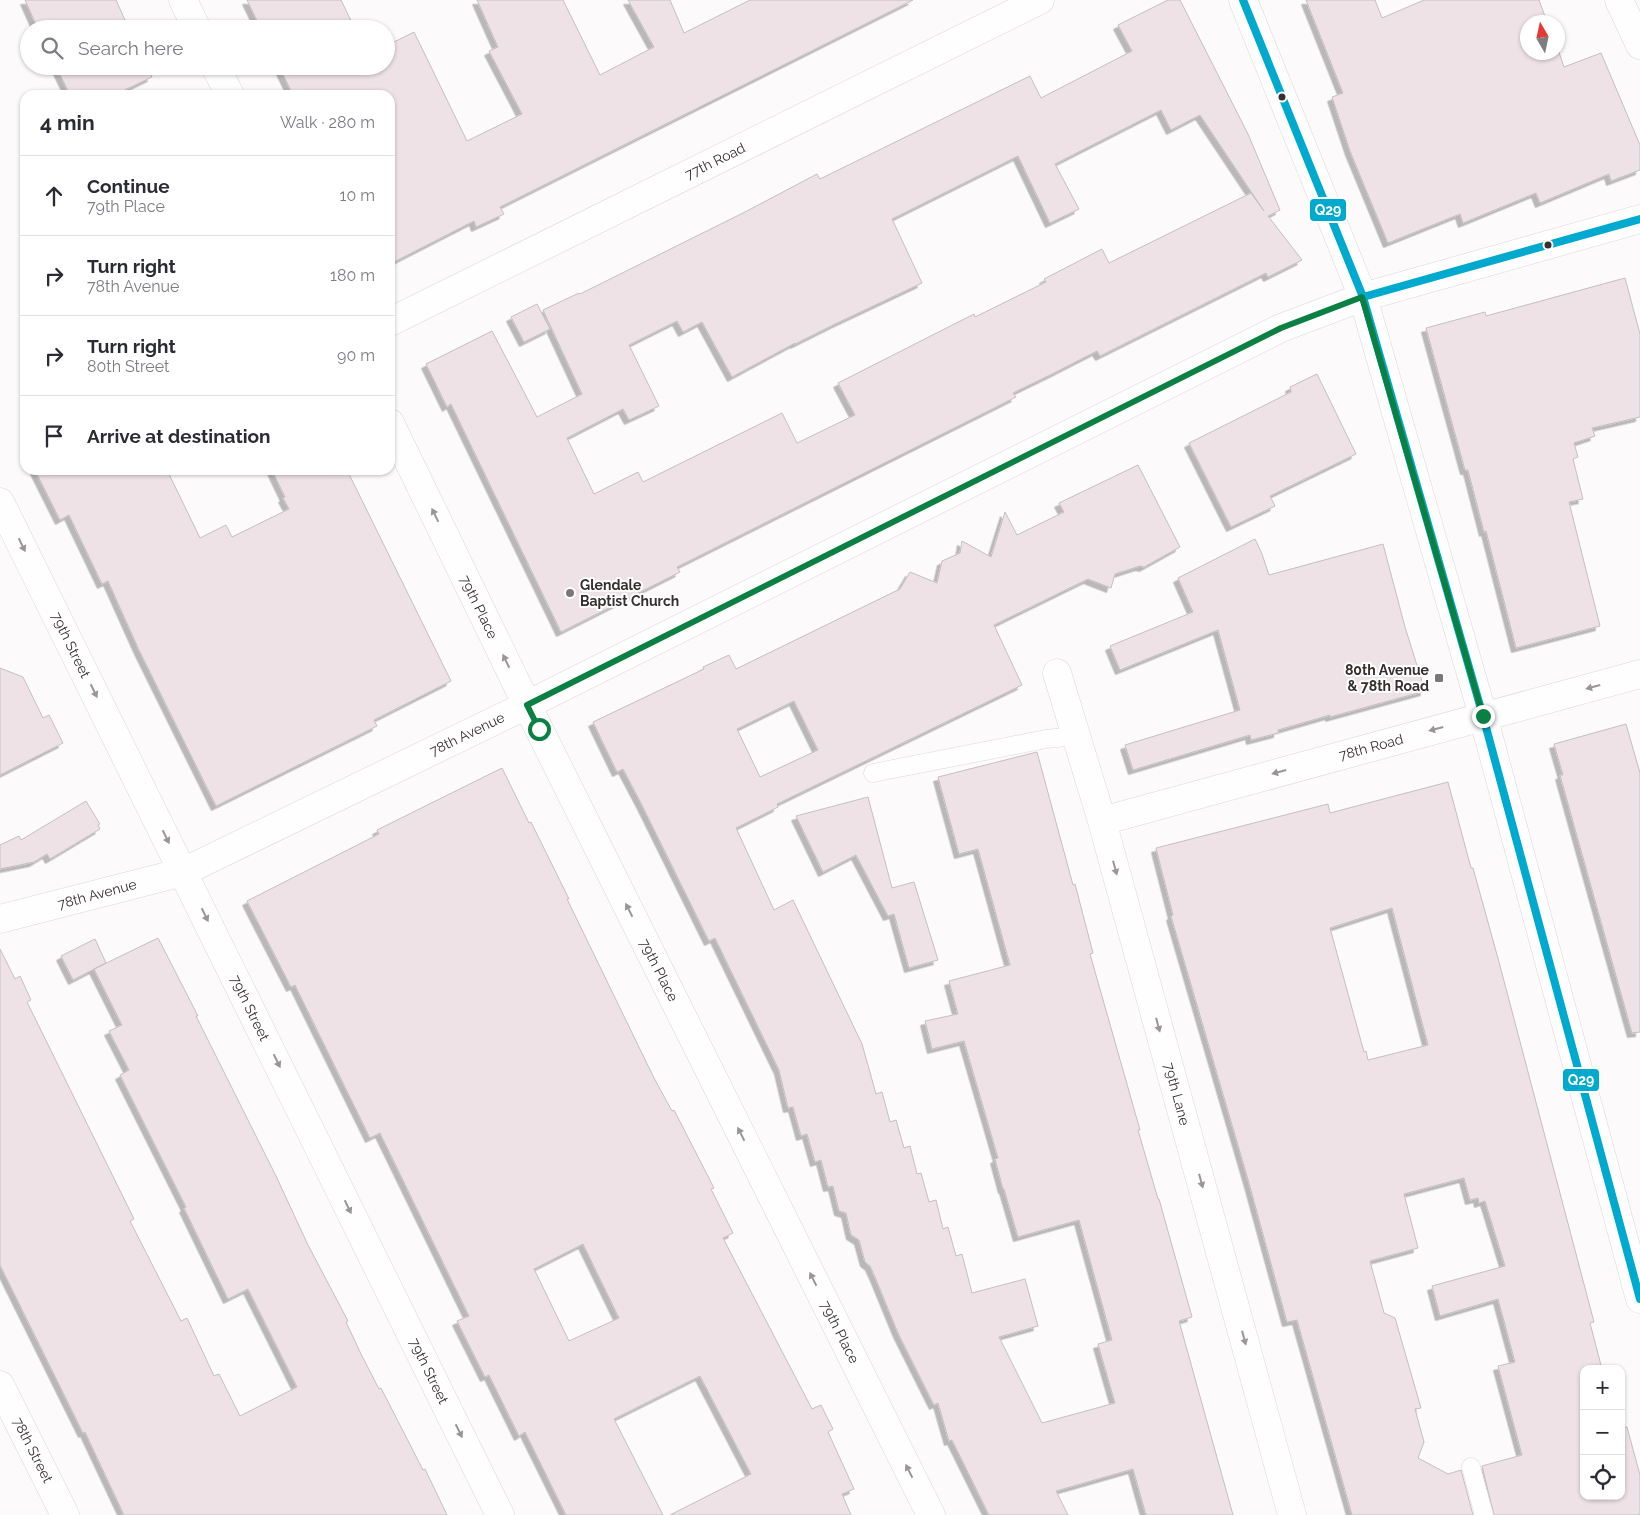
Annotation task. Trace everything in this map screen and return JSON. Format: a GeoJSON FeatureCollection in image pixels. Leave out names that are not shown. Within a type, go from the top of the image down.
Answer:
{"type":"FeatureCollection","features":[{"type":"Feature","properties":{"kind":"street"},"geometry":{"type":"LineString","coordinates":[[183,0],[193,20]]}},
{"type":"Feature","properties":{"kind":"street","name":"77th Road"},"geometry":{"type":"LineString","coordinates":[[395,320],[1040,0]]}},
{"type":"Feature","properties":{"kind":"street"},"geometry":{"type":"LineString","coordinates":[[1243,0],[1362,297],[1483,716],[1640,1298]]}},
{"type":"Feature","properties":{"kind":"street"},"geometry":{"type":"LineString","coordinates":[[1619,0],[1640,46]]}},
{"type":"Feature","properties":{"kind":"street"},"geometry":{"type":"LineString","coordinates":[[220,75],[228,90]]}},
{"type":"Feature","properties":{"kind":"street","name":"78th Avenue"},"geometry":{"type":"LineString","coordinates":[[0,919],[183,872],[527,705],[1281,328],[1362,297],[1640,219]]}},
{"type":"Feature","properties":{"kind":"street","name":"79th Place"},"geometry":{"type":"LineString","coordinates":[[395,432],[527,705],[931,1515]]}},
{"type":"Feature","properties":{"kind":"street","name":"79th Street"},"geometry":{"type":"LineString","coordinates":[[0,502],[500,1515]]}},
{"type":"Feature","properties":{"kind":"street","name":"79th Lane"},"geometry":{"type":"LineString","coordinates":[[1057,674],[1102,821],[1292,1515]]}},
{"type":"Feature","properties":{"kind":"street","name":"78th Road"},"geometry":{"type":"LineString","coordinates":[[1102,821],[1640,674]]}},
{"type":"Feature","properties":{"kind":"street","name":"78th Street"},"geometry":{"type":"LineString","coordinates":[[0,1385],[65,1515]]}},
{"type":"Feature","properties":{"kind":"lane"},"geometry":{"type":"LineString","coordinates":[[873,773],[1046,739],[1076,736]]}},
{"type":"Feature","properties":{"kind":"lane"},"geometry":{"type":"LineString","coordinates":[[1471,1467],[1484,1515]]}},
{"type":"Feature","properties":{"kind":"building"},"geometry":{"type":"Polygon","coordinates":[[[25,0],[116,0],[125,20],[34,20],[25,0]]]}},
{"type":"Feature","properties":{"kind":"building"},"geometry":{"type":"Polygon","coordinates":[[[247,0],[341,0],[351,20],[257,20],[247,0]]]}},
{"type":"Feature","properties":{"kind":"building"},"geometry":{"type":"Polygon","coordinates":[[[477,0],[563,0],[600,75],[654,47],[628,0],[670,0],[684,33],[750,0],[913,0],[500,207],[504,214],[476,227],[474,221],[395,261],[395,90],[291,90],[283,75],[395,75],[395,42],[414,32],[467,141],[522,114],[489,51],[498,47],[477,0]]]}},
{"type":"Feature","properties":{"kind":"building"},"geometry":{"type":"Polygon","coordinates":[[[1168,0],[1180,0],[1248,134],[1280,210],[1268,216],[1302,260],[1268,277],[1266,273],[1100,356],[1097,351],[1013,393],[1016,397],[677,567],[680,572],[561,632],[451,404],[447,407],[426,364],[492,331],[537,417],[582,394],[543,310],[580,294],[817,174],[820,179],[1030,76],[1041,98],[1132,51],[1118,25],[1168,0]],[[1161,110],[1055,164],[1079,209],[1050,223],[1018,156],[892,219],[922,283],[795,343],[732,377],[702,322],[683,332],[677,321],[629,345],[659,406],[629,420],[623,409],[567,438],[594,494],[638,472],[643,482],[782,413],[797,443],[855,415],[838,383],[974,314],[975,317],[1046,282],[1044,279],[1102,249],[1109,263],[1251,193],[1264,211],[1200,115],[1171,130],[1161,110]]]}},
{"type":"Feature","properties":{"kind":"building"},"geometry":{"type":"Polygon","coordinates":[[[1306,0],[1375,0],[1382,18],[1424,0],[1539,0],[1544,15],[1520,15],[1520,60],[1562,60],[1564,67],[1601,53],[1640,145],[1640,170],[1611,181],[1609,174],[1540,203],[1536,193],[1463,223],[1460,214],[1388,243],[1350,151],[1332,97],[1343,93],[1306,0]]]}},
{"type":"Feature","properties":{"kind":"building"},"geometry":{"type":"Polygon","coordinates":[[[60,75],[151,75],[152,77],[125,90],[68,90],[60,75]]]}},
{"type":"Feature","properties":{"kind":"building"},"geometry":{"type":"Polygon","coordinates":[[[1625,278],[1640,334],[1640,417],[1592,428],[1595,436],[1574,443],[1578,457],[1573,459],[1583,499],[1569,502],[1600,626],[1516,648],[1486,531],[1484,532],[1468,470],[1465,470],[1426,328],[1485,312],[1486,316],[1625,278]]]}},
{"type":"Feature","properties":{"kind":"building"},"geometry":{"type":"Polygon","coordinates":[[[537,304],[550,329],[524,342],[511,317],[537,304]]]}},
{"type":"Feature","properties":{"kind":"building"},"geometry":{"type":"Polygon","coordinates":[[[1317,374],[1356,454],[1270,496],[1275,506],[1231,527],[1189,443],[1291,392],[1290,387],[1317,374]]]}},
{"type":"Feature","properties":{"kind":"building"},"geometry":{"type":"Polygon","coordinates":[[[1138,465],[1180,547],[1144,567],[1140,566],[1115,574],[1111,588],[1088,579],[994,625],[1022,685],[777,804],[778,807],[736,828],[774,910],[793,900],[862,1044],[876,1094],[882,1092],[890,1122],[896,1120],[904,1148],[910,1146],[917,1174],[921,1173],[929,1202],[936,1200],[943,1229],[948,1227],[956,1256],[962,1254],[972,1293],[1025,1279],[1038,1326],[999,1337],[1042,1423],[1115,1403],[1098,1344],[1112,1340],[1079,1220],[1018,1237],[1003,1189],[995,1159],[998,1158],[964,1041],[932,1049],[925,1021],[958,1014],[949,981],[1010,965],[978,849],[959,854],[938,777],[1037,752],[1073,885],[1075,884],[1093,953],[1090,954],[1140,1130],[1138,1130],[1192,1317],[1179,1321],[1233,1515],[1146,1515],[1133,1469],[1056,1491],[1068,1515],[989,1515],[952,1440],[949,1441],[938,1403],[934,1405],[898,1333],[870,1266],[865,1262],[859,1240],[851,1235],[846,1213],[839,1211],[833,1186],[828,1187],[821,1160],[815,1162],[807,1134],[801,1136],[793,1107],[788,1108],[779,1070],[715,938],[709,941],[623,769],[617,772],[593,722],[704,669],[703,667],[729,655],[736,669],[900,589],[910,572],[937,583],[942,561],[960,553],[962,541],[991,557],[1005,512],[1017,535],[1064,512],[1059,503],[1138,465]],[[794,701],[737,729],[760,777],[818,750],[794,701]]]}},
{"type":"Feature","properties":{"kind":"building"},"geometry":{"type":"Polygon","coordinates":[[[38,475],[169,475],[200,538],[226,525],[232,537],[289,509],[274,475],[349,475],[451,681],[374,720],[377,726],[216,806],[139,650],[108,581],[102,584],[69,515],[60,520],[38,475]]]}},
{"type":"Feature","properties":{"kind":"building"},"geometry":{"type":"Polygon","coordinates":[[[1255,539],[1269,575],[1383,544],[1405,627],[1425,691],[1330,717],[1330,715],[1251,740],[1250,735],[1133,770],[1125,745],[1240,710],[1218,630],[1120,670],[1110,646],[1193,612],[1178,578],[1255,539]]]}},
{"type":"Feature","properties":{"kind":"building"},"geometry":{"type":"Polygon","coordinates":[[[0,668],[23,677],[43,718],[49,715],[63,743],[0,775],[0,668]]]}},
{"type":"Feature","properties":{"kind":"building"},"geometry":{"type":"Polygon","coordinates":[[[1626,724],[1640,773],[1640,1032],[1632,1033],[1560,775],[1563,775],[1554,744],[1626,724]]]}},
{"type":"Feature","properties":{"kind":"building"},"geometry":{"type":"Polygon","coordinates":[[[502,768],[569,899],[567,899],[654,1078],[672,1111],[674,1110],[714,1188],[711,1189],[733,1233],[723,1238],[812,1409],[821,1405],[833,1429],[828,1432],[854,1489],[842,1494],[851,1515],[670,1515],[751,1474],[700,1376],[614,1419],[663,1515],[566,1515],[525,1432],[519,1436],[489,1375],[485,1377],[457,1321],[469,1316],[380,1133],[370,1138],[295,985],[291,987],[247,901],[379,834],[377,830],[502,768]],[[583,1244],[534,1269],[569,1341],[619,1318],[583,1244]]]}},
{"type":"Feature","properties":{"kind":"building"},"geometry":{"type":"Polygon","coordinates":[[[1448,782],[1499,962],[1594,1322],[1590,1323],[1601,1365],[1580,1365],[1580,1500],[1625,1500],[1625,1427],[1627,1427],[1640,1475],[1640,1515],[1494,1515],[1482,1466],[1522,1455],[1498,1366],[1515,1362],[1498,1299],[1440,1316],[1432,1286],[1505,1266],[1485,1201],[1479,1203],[1478,1198],[1470,1200],[1464,1178],[1404,1194],[1418,1248],[1370,1261],[1384,1313],[1395,1318],[1421,1408],[1415,1409],[1424,1442],[1418,1458],[1448,1474],[1461,1470],[1473,1515],[1352,1515],[1297,1320],[1287,1322],[1249,1183],[1171,916],[1173,915],[1156,848],[1328,804],[1330,813],[1448,782]],[[1392,908],[1330,928],[1364,1052],[1366,1051],[1368,1060],[1428,1045],[1392,908]]]}},
{"type":"Feature","properties":{"kind":"building"},"geometry":{"type":"Polygon","coordinates":[[[868,797],[892,888],[914,882],[938,960],[909,968],[894,914],[888,916],[856,855],[823,872],[796,816],[868,797]]]}},
{"type":"Feature","properties":{"kind":"building"},"geometry":{"type":"Polygon","coordinates":[[[86,801],[100,824],[98,825],[100,829],[50,859],[47,854],[34,862],[0,869],[0,845],[19,836],[21,840],[86,801]]]}},
{"type":"Feature","properties":{"kind":"building"},"geometry":{"type":"Polygon","coordinates":[[[158,938],[198,1016],[196,1016],[276,1176],[308,1245],[348,1321],[346,1322],[361,1354],[379,1389],[381,1388],[423,1470],[425,1469],[447,1515],[124,1515],[85,1432],[83,1433],[0,1265],[0,949],[15,979],[20,976],[31,1000],[27,1002],[134,1219],[130,1221],[181,1321],[187,1318],[214,1376],[219,1374],[240,1416],[297,1387],[248,1289],[228,1299],[184,1208],[186,1207],[120,1075],[129,1070],[109,1031],[122,1025],[94,969],[158,938]]]}},
{"type":"Feature","properties":{"kind":"building"},"geometry":{"type":"Polygon","coordinates":[[[95,939],[106,963],[73,980],[61,956],[95,939]]]}},
{"type":"Feature","properties":{"kind":"transit line","name":"Q29"},"geometry":{"type":"LineString","coordinates":[[1243,0],[1363,297],[1483,716],[1640,1299]]}},
{"type":"Feature","properties":{"kind":"transit line","name":"Q29"},"geometry":{"type":"LineString","coordinates":[[1363,297],[1640,219]]}},
{"type":"Feature","properties":{"kind":"place","name":"Glendale Baptist Church"},"geometry":{"type":"Point","coordinates":[570,593]}},
{"type":"Feature","properties":{"kind":"place","name":"80th Avenue & 78th Road"},"geometry":{"type":"Point","coordinates":[1439,678]}},
{"type":"Feature","properties":{"kind":"route"},"geometry":{"type":"LineString","coordinates":[[539,729],[527,705],[1281,328],[1362,297],[1483,716]]}}]}
